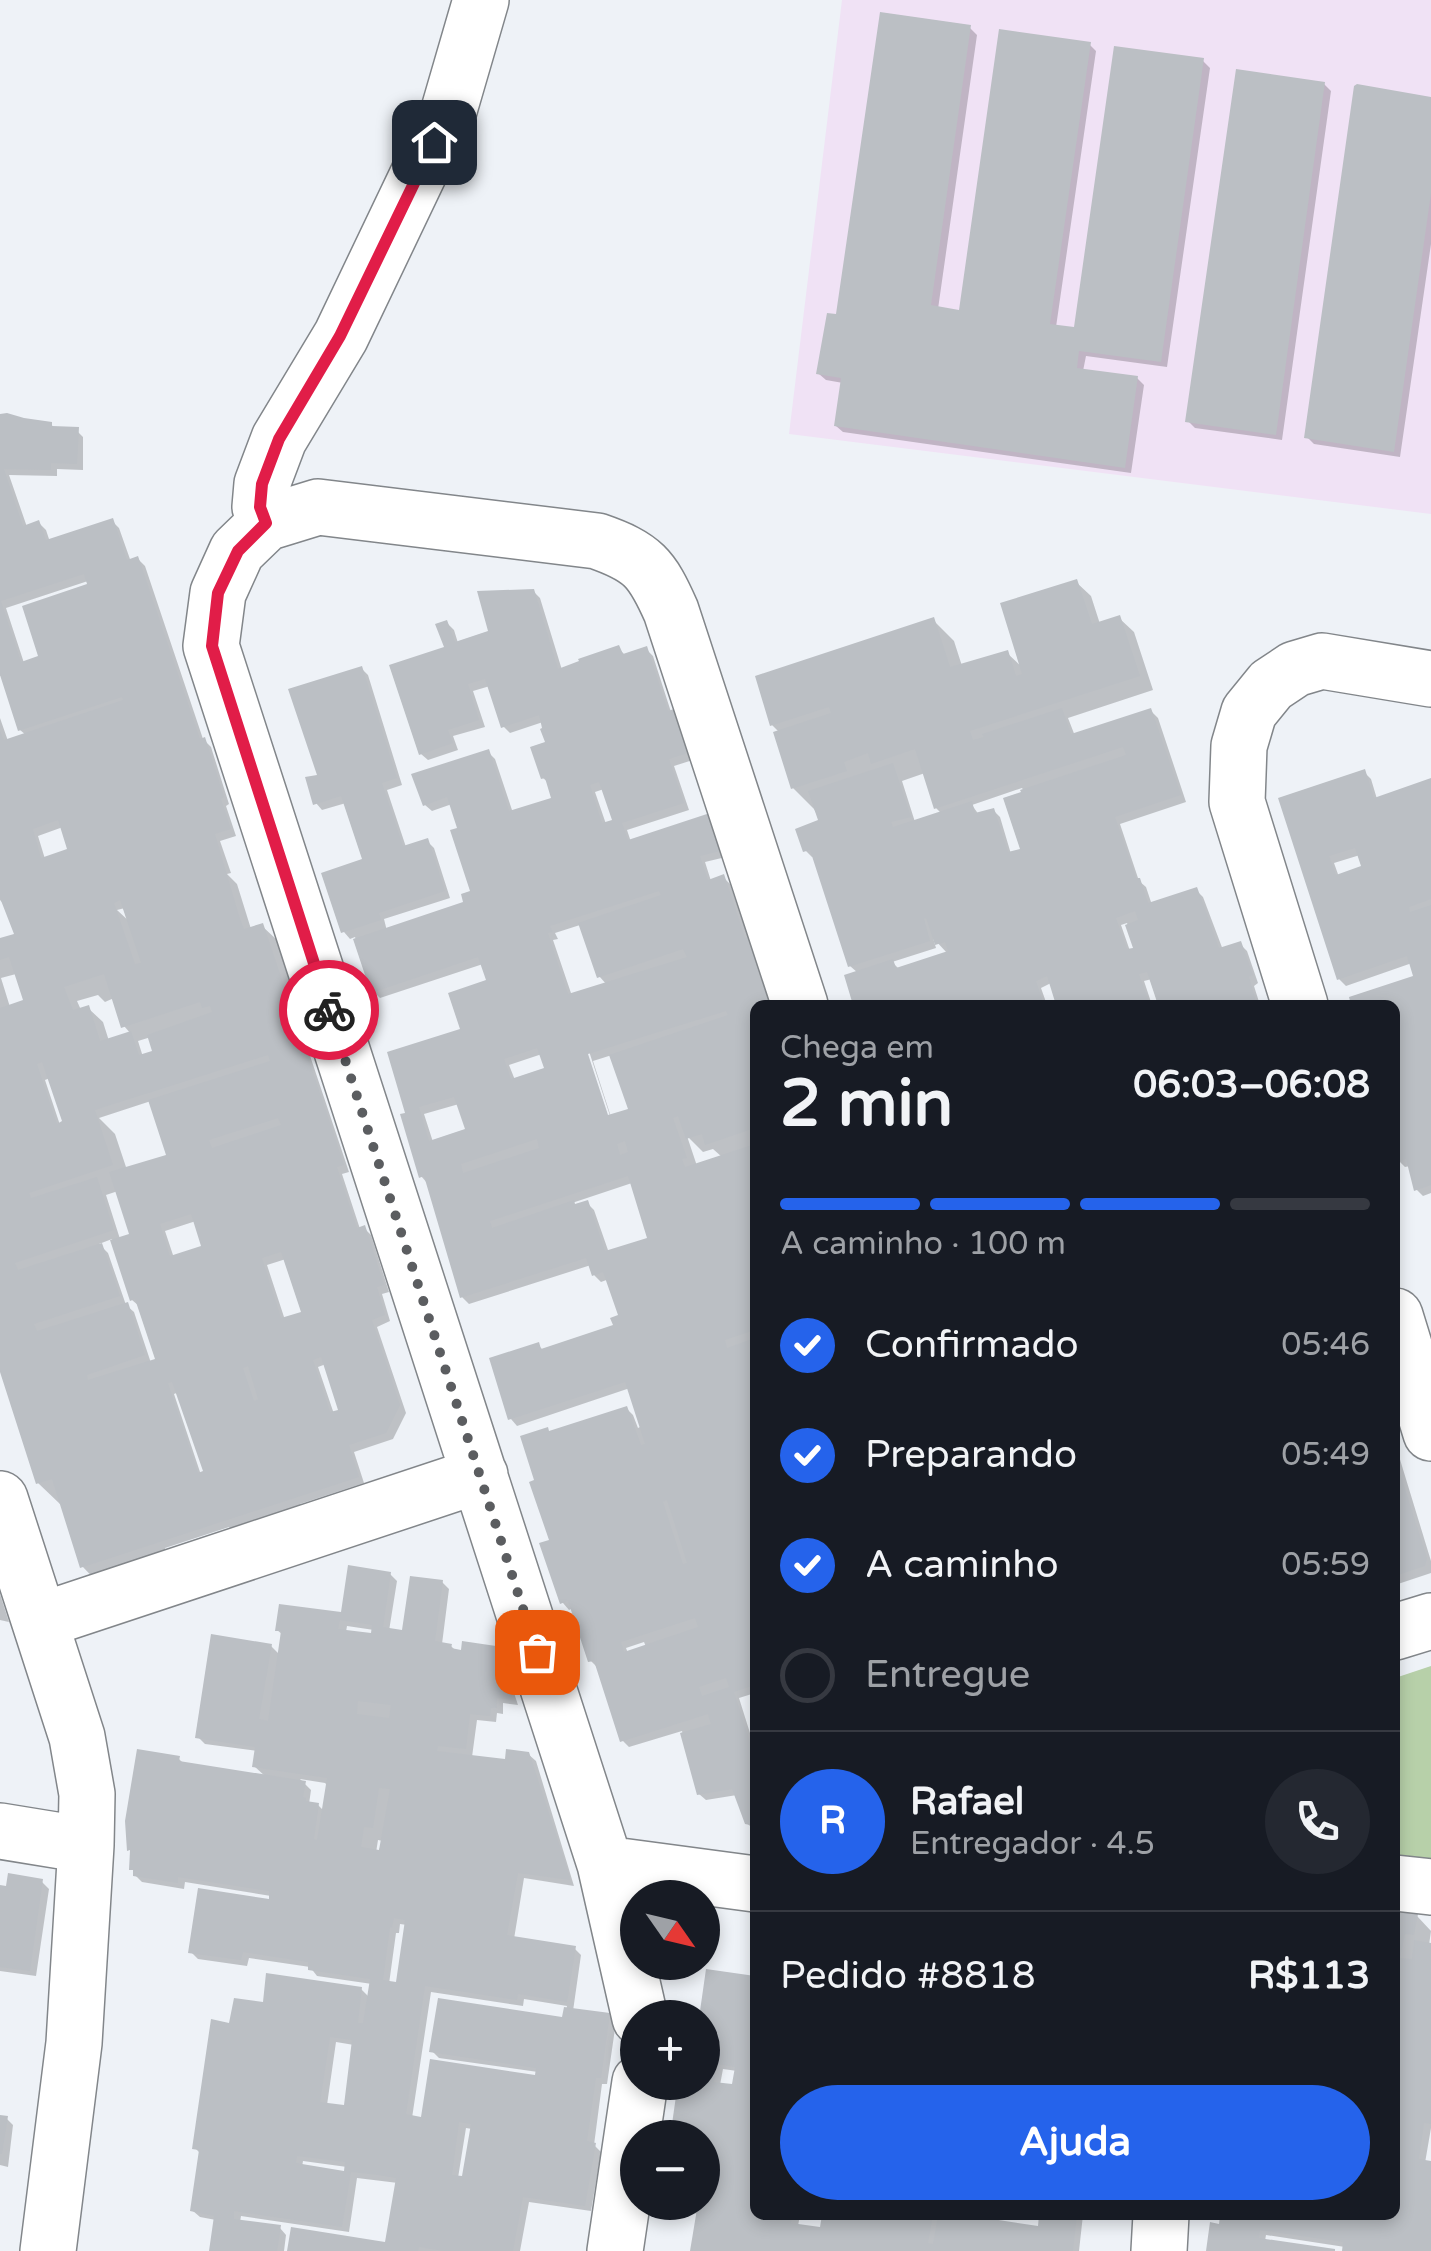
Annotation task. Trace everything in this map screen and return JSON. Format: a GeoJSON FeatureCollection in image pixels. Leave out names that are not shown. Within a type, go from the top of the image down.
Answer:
{"type":"FeatureCollection","features":[{"type":"Feature","properties":{"kind":"street"},"geometry":{"type":"LineString","coordinates":[[266,523],[260,507],[262,484],[279,439],[340,336],[449,110],[481,0]]}},
{"type":"Feature","properties":{"kind":"street"},"geometry":{"type":"LineString","coordinates":[[636,2000],[605,1864],[212,646],[218,593],[238,551],[266,523],[318,507],[597,542],[623,550],[645,565],[658,581],[671,612],[798,1000]]}},
{"type":"Feature","properties":{"kind":"street"},"geometry":{"type":"LineString","coordinates":[[1298,1000],[1238,802],[1238,746],[1249,712],[1270,686],[1295,669],[1322,661],[1431,680]]}},
{"type":"Feature","properties":{"kind":"street"},"geometry":{"type":"LineString","coordinates":[[1400,1332],[1431,1433]]}},
{"type":"Feature","properties":{"kind":"street"},"geometry":{"type":"LineString","coordinates":[[40,1622],[480,1475]]}},
{"type":"Feature","properties":{"kind":"street"},"geometry":{"type":"LineString","coordinates":[[0,1499],[77,1737],[87,1794],[74,2043],[48,2251]]}},
{"type":"Feature","properties":{"kind":"street"},"geometry":{"type":"LineString","coordinates":[[1400,1630],[1431,1621]]}},
{"type":"Feature","properties":{"kind":"street"},"geometry":{"type":"LineString","coordinates":[[0,1831],[86,1844]]}},
{"type":"Feature","properties":{"kind":"street"},"geometry":{"type":"LineString","coordinates":[[605,1864],[750,1883]]}},
{"type":"Feature","properties":{"kind":"street"},"geometry":{"type":"LineString","coordinates":[[1400,1884],[1431,1888]]}},
{"type":"Feature","properties":{"kind":"street"},"geometry":{"type":"LineString","coordinates":[[614,2251],[637,2100]]}},
{"type":"Feature","properties":{"kind":"street"},"geometry":{"type":"LineString","coordinates":[[1159,2251],[1161,2220]]}},
{"type":"Feature","properties":{"kind":"shaded area"},"geometry":{"type":"Polygon","coordinates":[[[842,0],[1431,0],[1431,514],[789,434],[842,0]]]}},
{"type":"Feature","properties":{"kind":"green space"},"geometry":{"type":"Polygon","coordinates":[[[1431,1666],[1431,1863],[1400,1857],[1400,1676],[1431,1666]]]}},
{"type":"Feature","properties":{"kind":"building"},"geometry":{"type":"Polygon","coordinates":[[[880,12],[971,25],[931,305],[959,310],[999,29],[1091,42],[1050,324],[1074,327],[1114,46],[1204,58],[1161,362],[1079,351],[1077,368],[1138,376],[1125,468],[834,426],[841,378],[816,374],[827,313],[836,314],[880,12]]]}},
{"type":"Feature","properties":{"kind":"building"},"geometry":{"type":"Polygon","coordinates":[[[1236,69],[1325,82],[1276,435],[1185,422],[1236,69]]]}},
{"type":"Feature","properties":{"kind":"building"},"geometry":{"type":"Polygon","coordinates":[[[1357,84],[1431,97],[1431,193],[1394,452],[1304,438],[1357,84]]]}},
{"type":"Feature","properties":{"kind":"building"},"geometry":{"type":"Polygon","coordinates":[[[0,414],[52,422],[52,426],[79,427],[77,464],[51,463],[51,470],[4,469],[23,526],[39,520],[46,540],[113,518],[127,560],[138,556],[200,739],[205,737],[224,797],[221,799],[231,829],[215,834],[240,919],[244,929],[263,923],[344,1165],[337,1167],[357,1228],[365,1225],[384,1285],[377,1287],[385,1315],[372,1320],[400,1405],[386,1433],[349,1445],[359,1477],[80,1568],[52,1479],[36,1484],[0,1372],[0,1008],[23,1000],[9,957],[0,960],[0,938],[14,934],[0,898],[0,731],[4,740],[123,700],[122,697],[18,731],[0,675],[0,414]],[[84,574],[1,601],[21,662],[38,656],[22,606],[87,584],[84,574]],[[58,820],[33,829],[41,858],[67,849],[58,820]],[[120,900],[114,903],[135,964],[141,963],[120,900]],[[104,974],[64,987],[73,1010],[89,1005],[100,1041],[131,1031],[139,1055],[152,1051],[147,1035],[212,1012],[210,1006],[202,1008],[200,1002],[121,1028],[104,974]],[[268,1055],[95,1110],[113,1165],[29,1193],[31,1198],[97,1177],[114,1230],[15,1263],[18,1270],[102,1243],[120,1296],[34,1324],[37,1331],[128,1302],[145,1355],[87,1375],[88,1380],[155,1359],[110,1240],[129,1234],[109,1172],[166,1155],[148,1100],[270,1061],[268,1055]],[[42,1062],[37,1064],[57,1124],[62,1121],[42,1062]],[[278,1118],[209,1140],[212,1148],[281,1125],[278,1118]],[[191,1214],[160,1224],[170,1256],[201,1246],[191,1214]],[[281,1252],[262,1258],[281,1318],[301,1312],[281,1252]],[[321,1357],[313,1360],[330,1412],[338,1410],[321,1357]],[[248,1366],[243,1368],[254,1401],[258,1399],[248,1366]],[[172,1382],[168,1383],[198,1473],[203,1471],[172,1382]]]}},
{"type":"Feature","properties":{"kind":"building"},"geometry":{"type":"Polygon","coordinates":[[[1077,579],[1092,624],[1120,615],[1140,676],[970,731],[973,740],[1062,708],[1071,734],[1151,708],[1181,795],[1115,817],[1136,878],[1140,878],[1148,903],[1197,887],[1219,948],[1241,941],[1253,975],[1249,977],[1256,1000],[1156,1000],[1147,972],[1139,974],[1148,1000],[1054,1000],[1047,976],[1036,981],[1042,1000],[852,1000],[844,975],[893,959],[896,968],[948,951],[945,942],[935,945],[926,918],[930,941],[848,967],[810,850],[803,852],[795,829],[818,820],[808,791],[893,763],[911,817],[891,822],[893,827],[972,801],[975,813],[994,808],[1008,852],[1020,849],[1003,798],[1126,755],[1123,747],[934,809],[915,749],[871,764],[868,753],[844,762],[847,771],[791,789],[773,732],[831,713],[829,707],[770,726],[755,676],[934,617],[950,667],[1008,650],[1016,676],[1022,674],[1000,603],[1077,579]],[[1135,911],[1116,918],[1127,949],[1133,948],[1125,925],[1138,920],[1135,911]]]}},
{"type":"Feature","properties":{"kind":"building"},"geometry":{"type":"Polygon","coordinates":[[[534,589],[558,669],[619,645],[623,654],[647,646],[668,711],[680,707],[694,751],[669,759],[684,803],[622,823],[628,840],[713,812],[724,850],[700,856],[708,880],[724,874],[745,938],[753,936],[774,1000],[750,1000],[750,1130],[705,1145],[702,1134],[686,1139],[678,1116],[673,1118],[687,1158],[682,1159],[685,1167],[750,1146],[750,1332],[725,1340],[727,1348],[750,1340],[750,1687],[734,1692],[750,1742],[750,1825],[745,1824],[732,1789],[697,1795],[680,1733],[711,1724],[708,1714],[620,1742],[594,1661],[588,1662],[568,1601],[560,1604],[539,1543],[549,1540],[529,1482],[534,1480],[520,1436],[548,1427],[549,1431],[627,1406],[641,1445],[645,1444],[625,1382],[508,1420],[489,1358],[539,1342],[541,1349],[613,1325],[610,1318],[618,1315],[603,1272],[592,1276],[586,1258],[460,1298],[424,1176],[419,1178],[387,1052],[460,1029],[448,993],[486,980],[478,957],[371,993],[353,939],[463,902],[461,894],[470,891],[450,830],[457,828],[447,797],[423,806],[411,774],[489,749],[509,811],[551,798],[530,747],[545,742],[539,715],[501,728],[485,679],[468,684],[479,720],[448,730],[453,743],[419,755],[389,665],[444,647],[435,624],[447,620],[455,642],[488,631],[477,591],[534,589]],[[599,782],[590,785],[602,823],[612,820],[599,782]],[[659,891],[550,926],[553,932],[548,933],[568,994],[687,957],[683,949],[597,978],[578,923],[661,895],[659,891]],[[726,1011],[588,1054],[608,1115],[628,1109],[609,1055],[728,1015],[726,1011]],[[537,1048],[504,1059],[511,1079],[544,1068],[537,1048]],[[454,1097],[419,1107],[429,1141],[465,1129],[454,1097]],[[537,1139],[461,1164],[463,1173],[539,1148],[537,1139]],[[625,1141],[617,1144],[620,1155],[628,1152],[625,1141]],[[628,1176],[490,1221],[492,1228],[574,1200],[575,1204],[588,1200],[605,1251],[647,1238],[628,1176]],[[667,1500],[663,1502],[683,1564],[687,1563],[667,1500]],[[695,1618],[621,1642],[624,1652],[698,1627],[695,1618]],[[726,1678],[699,1687],[702,1696],[729,1687],[726,1678]]]}},
{"type":"Feature","properties":{"kind":"building"},"geometry":{"type":"Polygon","coordinates":[[[362,666],[397,778],[382,783],[403,846],[428,838],[445,891],[379,913],[381,920],[341,933],[321,873],[362,859],[341,796],[313,805],[305,777],[317,775],[288,689],[362,666]]]}},
{"type":"Feature","properties":{"kind":"building"},"geometry":{"type":"Polygon","coordinates":[[[1365,769],[1374,798],[1431,778],[1431,899],[1409,907],[1410,912],[1431,905],[1431,1185],[1414,1191],[1406,1159],[1400,1161],[1400,1000],[1349,997],[1413,976],[1407,956],[1337,980],[1278,798],[1365,769]],[[1355,848],[1329,856],[1336,875],[1361,866],[1355,848]]]}},
{"type":"Feature","properties":{"kind":"building"},"geometry":{"type":"Polygon","coordinates":[[[1400,1473],[1427,1558],[1425,1566],[1400,1574],[1400,1473]]]}},
{"type":"Feature","properties":{"kind":"building"},"geometry":{"type":"Polygon","coordinates":[[[348,1565],[391,1572],[383,1627],[402,1630],[410,1576],[443,1580],[435,1641],[461,1650],[462,1641],[496,1646],[513,1700],[497,1698],[497,1708],[491,1708],[490,1716],[470,1714],[466,1749],[438,1746],[437,1751],[505,1759],[506,1749],[529,1752],[570,1877],[518,1873],[507,1935],[576,1946],[567,2002],[518,1994],[517,2000],[425,1986],[406,2114],[421,2117],[430,2059],[535,2075],[536,2068],[429,2052],[438,1998],[562,2017],[564,2007],[610,2013],[587,2141],[596,2143],[585,2206],[523,2197],[513,2251],[419,2247],[418,2251],[287,2251],[291,2227],[385,2242],[396,2178],[378,2175],[351,2172],[342,2227],[234,2211],[234,2219],[281,2225],[277,2251],[209,2251],[214,2216],[190,2211],[199,2150],[192,2149],[211,2019],[229,2023],[234,1998],[263,2002],[266,1973],[362,1987],[358,2023],[363,2023],[370,1979],[308,1970],[308,1962],[243,1952],[241,1960],[188,1953],[198,1888],[269,1899],[269,1891],[178,1877],[178,1883],[133,1876],[133,1870],[129,1870],[125,1821],[137,1749],[180,1756],[179,1761],[306,1781],[303,1797],[319,1803],[314,1839],[317,1840],[327,1778],[252,1767],[255,1747],[195,1738],[211,1634],[272,1644],[259,1719],[268,1721],[281,1631],[275,1631],[279,1604],[341,1612],[348,1565]],[[340,1620],[338,1629],[371,1633],[372,1625],[340,1620]],[[358,1701],[357,1714],[389,1718],[391,1705],[358,1701]],[[379,1788],[373,1828],[364,1827],[361,1847],[379,1850],[390,1789],[379,1788]],[[394,1918],[383,1980],[396,1982],[405,1920],[394,1918]],[[330,2037],[320,2102],[344,2105],[352,2040],[330,2037]],[[459,2122],[452,2175],[462,2176],[471,2124],[459,2122]],[[297,2156],[296,2163],[344,2171],[345,2162],[297,2156]]]}},
{"type":"Feature","properties":{"kind":"building"},"geometry":{"type":"Polygon","coordinates":[[[8,1873],[43,1879],[30,1971],[0,1967],[0,1885],[6,1886],[8,1873]]]}},
{"type":"Feature","properties":{"kind":"building"},"geometry":{"type":"Polygon","coordinates":[[[1400,1912],[1418,1914],[1414,1935],[1405,1934],[1400,1958],[1400,1912]]]}},
{"type":"Feature","properties":{"kind":"building"},"geometry":{"type":"Polygon","coordinates":[[[1414,1940],[1431,1943],[1431,2124],[1424,2123],[1419,2159],[1431,2161],[1431,2251],[1342,2251],[1343,2242],[1260,2230],[1259,2238],[1335,2251],[1206,2251],[1210,2222],[1219,2224],[1219,2220],[1400,2220],[1400,1958],[1412,1959],[1414,1940]]]}},
{"type":"Feature","properties":{"kind":"building"},"geometry":{"type":"Polygon","coordinates":[[[720,1971],[750,1975],[750,2220],[791,2220],[791,2223],[820,2227],[821,2220],[932,2220],[928,2243],[933,2244],[937,2220],[999,2220],[1038,2226],[1039,2220],[1076,2220],[1073,2251],[690,2251],[695,2220],[720,2220],[720,2120],[673,2120],[675,2100],[720,2100],[720,2083],[732,2084],[735,2067],[720,2064],[720,2000],[702,2000],[704,1980],[720,1980],[720,1971]]]}},
{"type":"Feature","properties":{"kind":"building"},"geometry":{"type":"Polygon","coordinates":[[[0,2115],[8,2116],[2,2154],[0,2154],[0,2115]]]}},
{"type":"Feature","properties":{"kind":"way so far"},"geometry":{"type":"LineString","coordinates":[[329,1010],[537,1652]]}},
{"type":"Feature","properties":{"kind":"route"},"geometry":{"type":"LineString","coordinates":[[329,1010],[212,646],[218,593],[238,551],[266,523],[260,507],[262,484],[279,439],[340,336],[434,142]]}}]}
